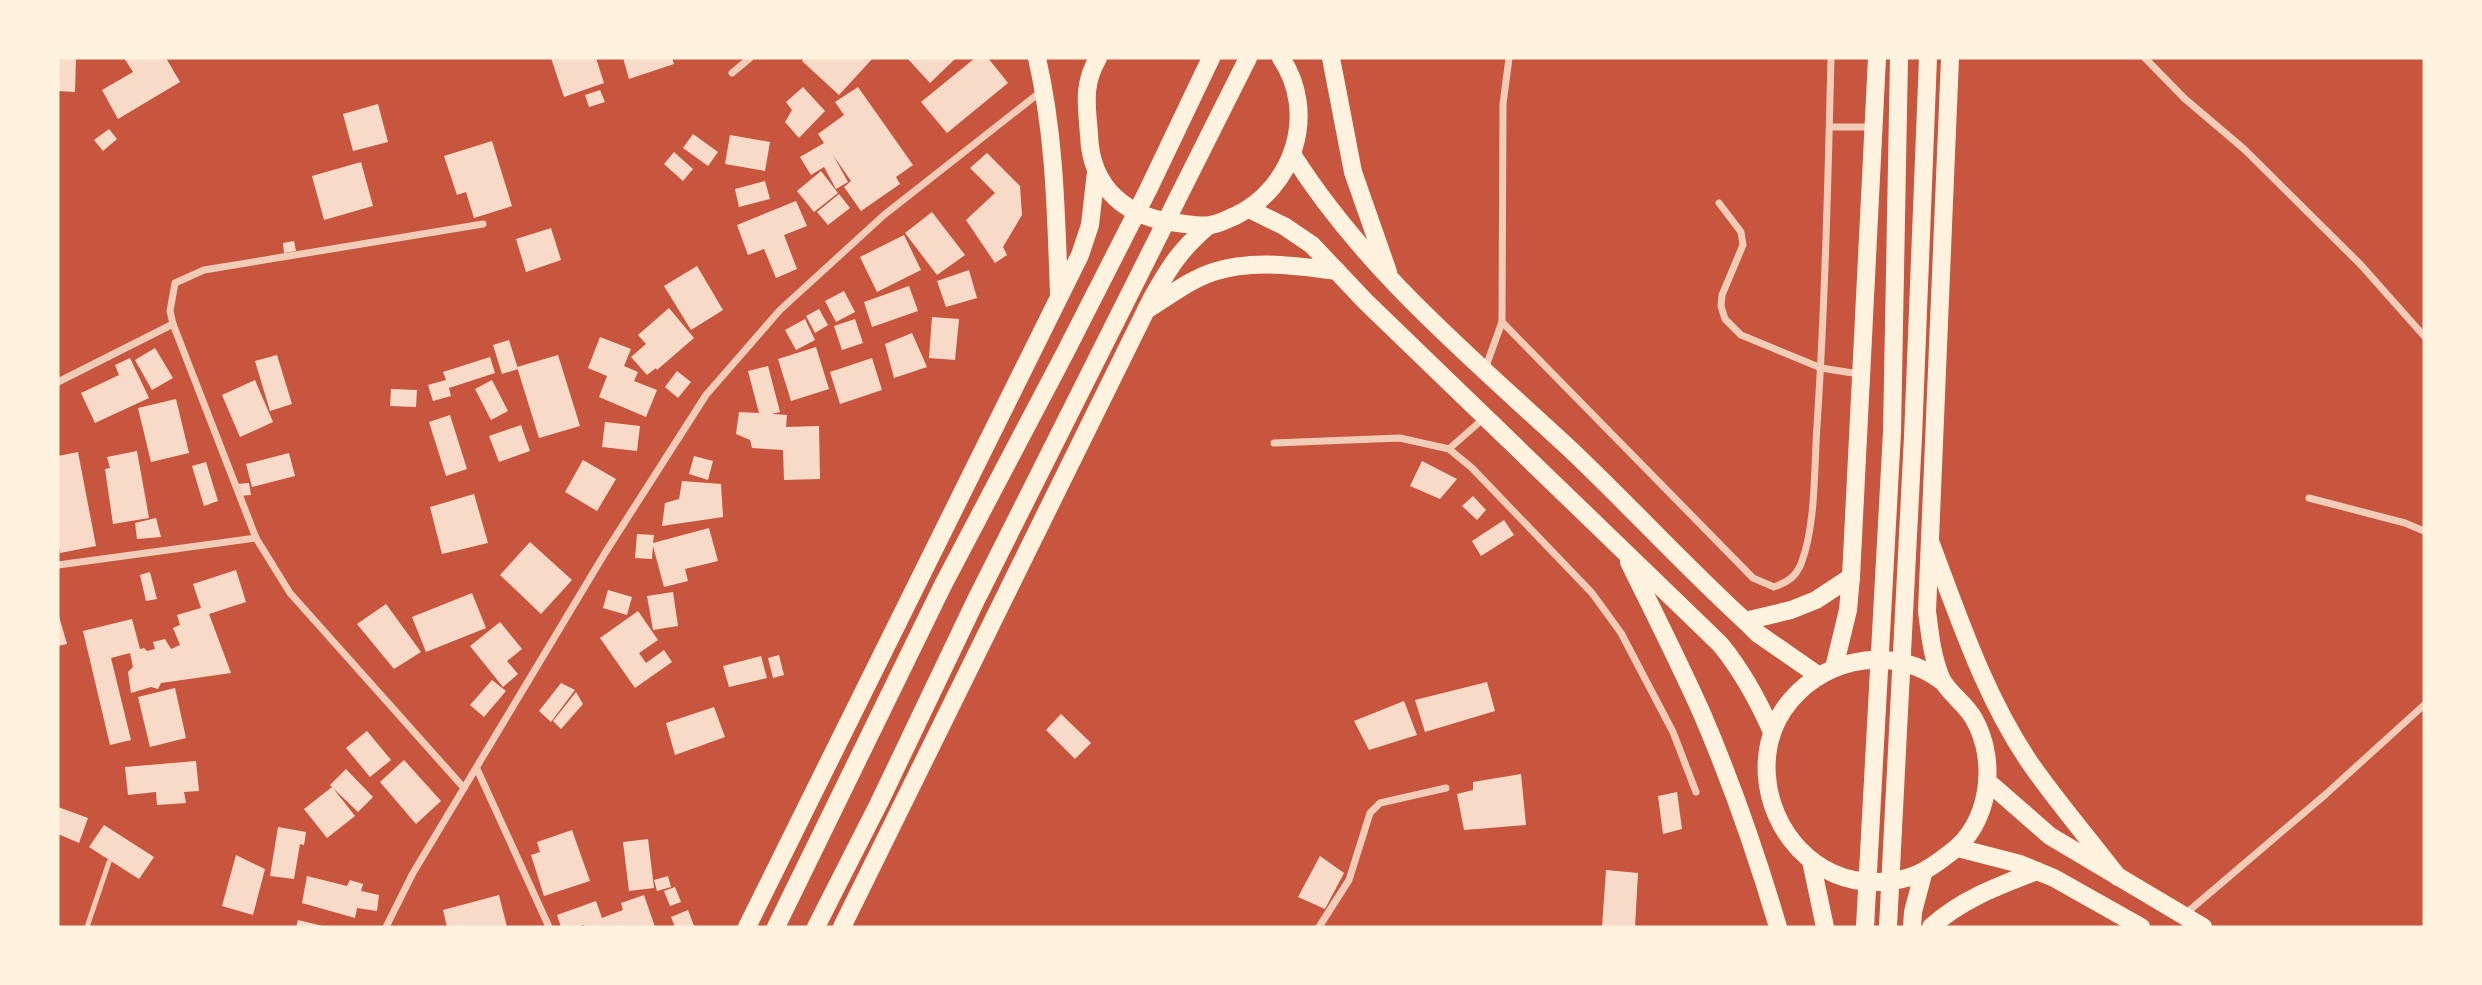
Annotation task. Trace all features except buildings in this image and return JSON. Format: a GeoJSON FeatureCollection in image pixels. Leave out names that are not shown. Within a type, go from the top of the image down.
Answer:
{"type":"FeatureCollection","features":[{"type":"Feature","properties":{"kind":"main road"},"geometry":{"type":"LineString","coordinates":[[1037,58],[1054,159],[1059,297]]}},
{"type":"Feature","properties":{"kind":"main road"},"geometry":{"type":"LineString","coordinates":[[1080,58],[1087,78]]}},
{"type":"Feature","properties":{"kind":"main road"},"geometry":{"type":"LineString","coordinates":[[1098,58],[1087,78],[1085,102],[1089,147],[1096,172],[1107,189],[1136,213],[1154,220],[1208,226]]}},
{"type":"Feature","properties":{"kind":"main road"},"geometry":{"type":"LineString","coordinates":[[776,927],[943,585],[1148,190],[1211,58]]}},
{"type":"Feature","properties":{"kind":"main road"},"geometry":{"type":"LineString","coordinates":[[816,927],[975,602],[1248,58]]}},
{"type":"Feature","properties":{"kind":"main road"},"geometry":{"type":"LineString","coordinates":[[1281,58],[1293,82]]}},
{"type":"Feature","properties":{"kind":"main road"},"geometry":{"type":"LineString","coordinates":[[842,927],[1146,310],[1174,259],[1208,226],[1249,209],[1268,194],[1282,175],[1299,131],[1300,111],[1290,58]]}},
{"type":"Feature","properties":{"kind":"main road"},"geometry":{"type":"LineString","coordinates":[[1331,58],[1353,172],[1390,278]]}},
{"type":"Feature","properties":{"kind":"main road"},"geometry":{"type":"LineString","coordinates":[[1827,672],[1848,610],[1852,577],[1877,58]]}},
{"type":"Feature","properties":{"kind":"main road"},"geometry":{"type":"LineString","coordinates":[[1865,927],[1892,432],[1899,58]]}},
{"type":"Feature","properties":{"kind":"main road"},"geometry":{"type":"LineString","coordinates":[[1888,927],[1913,437],[1928,58]]}},
{"type":"Feature","properties":{"kind":"main road"},"geometry":{"type":"LineString","coordinates":[[1943,682],[1932,652],[1927,611],[1950,58]]}},
{"type":"Feature","properties":{"kind":"main road"},"geometry":{"type":"LineString","coordinates":[[1292,154],[1345,229],[1412,302],[1597,475],[1757,633],[1827,672]]}},
{"type":"Feature","properties":{"kind":"main road"},"geometry":{"type":"LineString","coordinates":[[747,927],[1080,255],[1090,225],[1096,172]]}},
{"type":"Feature","properties":{"kind":"main road"},"geometry":{"type":"LineString","coordinates":[[1249,209],[1312,245],[1720,644],[1742,671],[1772,732]]}},
{"type":"Feature","properties":{"kind":"main road"},"geometry":{"type":"LineString","coordinates":[[1146,310],[1200,278],[1233,267],[1275,264],[1337,271]]}},
{"type":"Feature","properties":{"kind":"main road"},"geometry":{"type":"LineString","coordinates":[[1930,538],[1972,651],[2002,714],[2029,762],[2118,877]]}},
{"type":"Feature","properties":{"kind":"main road"},"geometry":{"type":"LineString","coordinates":[[1623,549],[1719,754],[1778,927]]}},
{"type":"Feature","properties":{"kind":"main road"},"geometry":{"type":"LineString","coordinates":[[1745,621],[1791,610],[1816,600],[1852,577]]}},
{"type":"Feature","properties":{"kind":"main road"},"geometry":{"type":"LineString","coordinates":[[1892,659],[1927,670],[1943,682],[1974,719],[1988,762],[1985,799],[1978,817],[1958,848],[1923,874],[1894,882],[1865,882],[1836,875],[1811,861],[1786,835],[1770,803],[1766,768],[1772,732],[1791,700],[1827,672],[1853,662],[1892,659]]}},
{"type":"Feature","properties":{"kind":"main road"},"geometry":{"type":"LineString","coordinates":[[1987,780],[2050,836],[2203,927]]}},
{"type":"Feature","properties":{"kind":"main road"},"geometry":{"type":"LineString","coordinates":[[1958,848],[2054,878],[2141,927]]}},
{"type":"Feature","properties":{"kind":"main road"},"geometry":{"type":"LineString","coordinates":[[1811,861],[1825,927]]}},
{"type":"Feature","properties":{"kind":"main road"},"geometry":{"type":"LineString","coordinates":[[1931,927],[1949,911],[1972,897],[2037,871]]}},
{"type":"Feature","properties":{"kind":"main road"},"geometry":{"type":"LineString","coordinates":[[1912,927],[1923,874]]}},
{"type":"Feature","properties":{"kind":"street"},"geometry":{"type":"LineString","coordinates":[[732,73],[750,58]]}},
{"type":"Feature","properties":{"kind":"street"},"geometry":{"type":"LineString","coordinates":[[1485,370],[1502,322],[1503,104],[1509,58]]}},
{"type":"Feature","properties":{"kind":"street"},"geometry":{"type":"LineString","coordinates":[[1502,322],[1753,578],[1774,587],[1788,582],[1796,575],[1806,549],[1811,510],[1824,316],[1831,58]]}},
{"type":"Feature","properties":{"kind":"street"},"geometry":{"type":"LineString","coordinates":[[2145,58],[2184,98],[2244,149],[2303,207],[2361,265],[2424,336]]}},
{"type":"Feature","properties":{"kind":"street"},"geometry":{"type":"LineString","coordinates":[[386,927],[413,873],[605,553],[706,395],[780,310],[884,215],[1044,90]]}},
{"type":"Feature","properties":{"kind":"street"},"geometry":{"type":"LineString","coordinates":[[1830,127],[1874,127]]}},
{"type":"Feature","properties":{"kind":"street"},"geometry":{"type":"LineString","coordinates":[[1719,203],[1741,232],[1743,245],[1722,295],[1721,306],[1725,319],[1741,335],[1821,368],[1863,375]]}},
{"type":"Feature","properties":{"kind":"street"},"geometry":{"type":"LineString","coordinates":[[464,788],[290,593],[256,538],[170,312],[175,284],[204,270],[483,224]]}},
{"type":"Feature","properties":{"kind":"street"},"geometry":{"type":"LineString","coordinates":[[58,382],[173,324]]}},
{"type":"Feature","properties":{"kind":"street"},"geometry":{"type":"LineString","coordinates":[[1448,449],[1485,417]]}},
{"type":"Feature","properties":{"kind":"street"},"geometry":{"type":"LineString","coordinates":[[1273,443],[1400,438],[1448,449],[1472,468],[1592,593],[1621,633],[1673,732],[1696,792]]}},
{"type":"Feature","properties":{"kind":"street"},"geometry":{"type":"LineString","coordinates":[[2309,498],[2404,523],[2424,531]]}},
{"type":"Feature","properties":{"kind":"street"},"geometry":{"type":"LineString","coordinates":[[58,565],[256,538]]}},
{"type":"Feature","properties":{"kind":"street"},"geometry":{"type":"LineString","coordinates":[[2183,915],[2326,794],[2424,705]]}},
{"type":"Feature","properties":{"kind":"street"},"geometry":{"type":"LineString","coordinates":[[477,769],[549,927]]}},
{"type":"Feature","properties":{"kind":"street"},"geometry":{"type":"LineString","coordinates":[[1320,927],[1349,880],[1370,813],[1380,803],[1446,788]]}},
{"type":"Feature","properties":{"kind":"lane"},"geometry":{"type":"LineString","coordinates":[[87,927],[108,862]]}}]}
